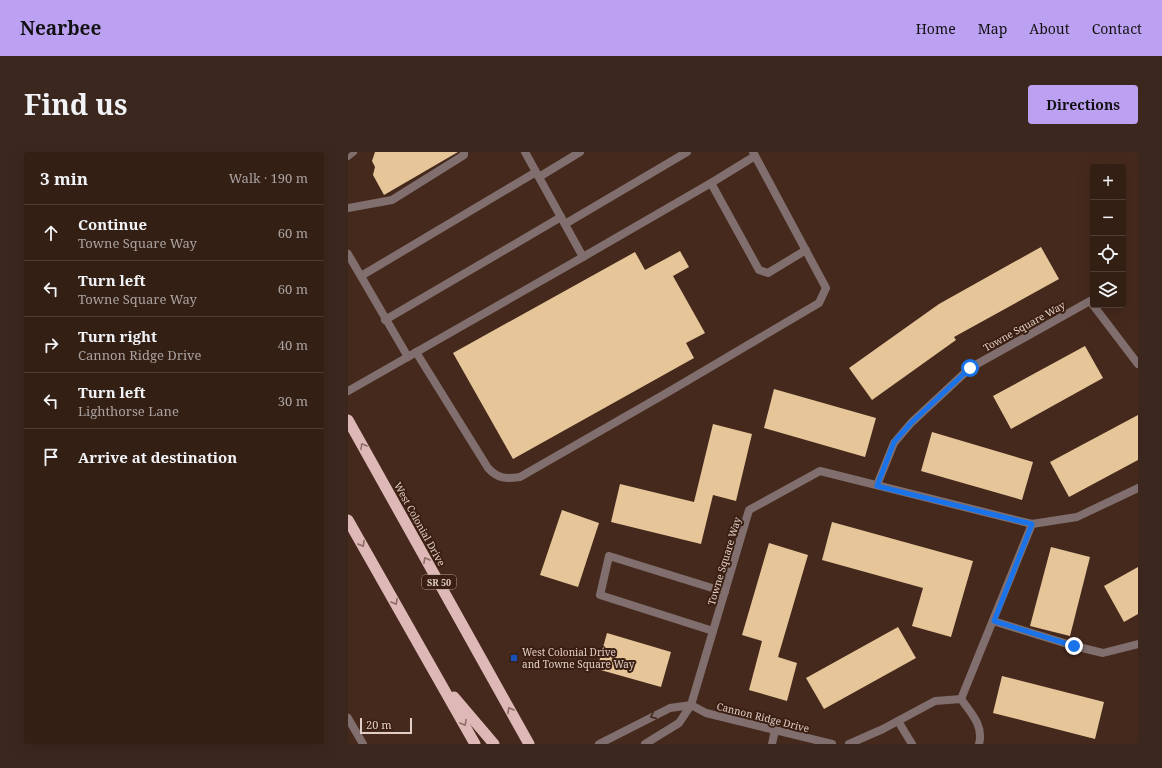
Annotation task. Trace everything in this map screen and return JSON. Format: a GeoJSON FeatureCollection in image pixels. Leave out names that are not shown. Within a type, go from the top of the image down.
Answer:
{"type":"FeatureCollection","features":[{"type":"Feature","properties":{"kind":"highway","name":"West Colonial Drive"},"geometry":{"type":"LineString","coordinates":[[348,420],[529,744]]}},
{"type":"Feature","properties":{"kind":"highway"},"geometry":{"type":"LineString","coordinates":[[348,520],[475,744]]}},
{"type":"Feature","properties":{"kind":"highway"},"geometry":{"type":"LineString","coordinates":[[438,678],[494,744]]}},
{"type":"Feature","properties":{"kind":"street"},"geometry":{"type":"LineString","coordinates":[[348,156],[352,152]]}},
{"type":"Feature","properties":{"kind":"street"},"geometry":{"type":"LineString","coordinates":[[348,208],[392,200],[464,155],[464,152]]}},
{"type":"Feature","properties":{"kind":"street"},"geometry":{"type":"LineString","coordinates":[[525,152],[583,257]]}},
{"type":"Feature","properties":{"kind":"street"},"geometry":{"type":"LineString","coordinates":[[361,276],[580,152]]}},
{"type":"Feature","properties":{"kind":"street"},"geometry":{"type":"LineString","coordinates":[[385,320],[687,152]]}},
{"type":"Feature","properties":{"kind":"street"},"geometry":{"type":"LineString","coordinates":[[348,391],[416,352],[583,257],[711,183],[754,154],[826,288],[819,303],[520,477],[505,480],[494,475],[488,468],[416,352]]}},
{"type":"Feature","properties":{"kind":"street"},"geometry":{"type":"LineString","coordinates":[[711,183],[759,270],[768,273],[806,250]]}},
{"type":"Feature","properties":{"kind":"street"},"geometry":{"type":"LineString","coordinates":[[348,254],[385,320],[408,357]]}},
{"type":"Feature","properties":{"kind":"street","name":"Towne Square Way"},"geometry":{"type":"LineString","coordinates":[[877,486],[894,442],[911,423],[970,368],[1090,302],[1138,364]]}},
{"type":"Feature","properties":{"kind":"street","name":"Towne Square Way"},"geometry":{"type":"LineString","coordinates":[[645,744],[679,723],[690,705],[749,510],[820,471],[1032,524],[1077,517],[1138,488]]}},
{"type":"Feature","properties":{"kind":"street"},"geometry":{"type":"LineString","coordinates":[[961,699],[994,621],[1032,524]]}},
{"type":"Feature","properties":{"kind":"street"},"geometry":{"type":"LineString","coordinates":[[713,631],[600,595],[609,556],[725,592]]}},
{"type":"Feature","properties":{"kind":"street"},"geometry":{"type":"LineString","coordinates":[[994,621],[1074,646],[1103,653],[1138,644]]}},
{"type":"Feature","properties":{"kind":"street"},"geometry":{"type":"LineString","coordinates":[[849,744],[898,721],[935,701],[961,699]]}},
{"type":"Feature","properties":{"kind":"street"},"geometry":{"type":"LineString","coordinates":[[961,699],[980,727],[981,736],[979,744]]}},
{"type":"Feature","properties":{"kind":"street"},"geometry":{"type":"LineString","coordinates":[[599,744],[670,708],[690,705]]}},
{"type":"Feature","properties":{"kind":"street","name":"Cannon Ridge Drive"},"geometry":{"type":"LineString","coordinates":[[690,705],[706,713],[832,744]]}},
{"type":"Feature","properties":{"kind":"street"},"geometry":{"type":"LineString","coordinates":[[348,718],[363,744]]}},
{"type":"Feature","properties":{"kind":"street"},"geometry":{"type":"LineString","coordinates":[[898,721],[912,744]]}},
{"type":"Feature","properties":{"kind":"street"},"geometry":{"type":"LineString","coordinates":[[772,744],[775,730]]}},
{"type":"Feature","properties":{"kind":"building"},"geometry":{"type":"Polygon","coordinates":[[[375,152],[458,152],[384,195],[373,175],[375,167],[372,161],[375,152]]]}},
{"type":"Feature","properties":{"kind":"building"},"geometry":{"type":"Polygon","coordinates":[[[1041,247],[1059,279],[954,337],[956,340],[872,400],[849,368],[939,304],[1041,247]]]}},
{"type":"Feature","properties":{"kind":"building"},"geometry":{"type":"Polygon","coordinates":[[[680,251],[689,267],[673,276],[705,333],[686,343],[694,358],[513,459],[453,353],[635,252],[645,270],[680,251]]]}},
{"type":"Feature","properties":{"kind":"building"},"geometry":{"type":"Polygon","coordinates":[[[1085,346],[1103,378],[1011,429],[993,396],[1085,346]]]}},
{"type":"Feature","properties":{"kind":"building"},"geometry":{"type":"Polygon","coordinates":[[[774,389],[876,418],[865,457],[764,428],[774,389]]]}},
{"type":"Feature","properties":{"kind":"building"},"geometry":{"type":"Polygon","coordinates":[[[1138,415],[1138,460],[1069,497],[1050,462],[1138,415]]]}},
{"type":"Feature","properties":{"kind":"building"},"geometry":{"type":"Polygon","coordinates":[[[713,424],[752,434],[736,501],[713,495],[701,544],[611,522],[620,484],[694,502],[713,424]]]}},
{"type":"Feature","properties":{"kind":"building"},"geometry":{"type":"Polygon","coordinates":[[[932,432],[1033,462],[1022,500],[921,471],[932,432]]]}},
{"type":"Feature","properties":{"kind":"building"},"geometry":{"type":"Polygon","coordinates":[[[562,510],[599,523],[578,587],[540,575],[562,510]]]}},
{"type":"Feature","properties":{"kind":"building"},"geometry":{"type":"Polygon","coordinates":[[[832,522],[973,561],[951,637],[912,626],[923,588],[822,560],[832,522]]]}},
{"type":"Feature","properties":{"kind":"building"},"geometry":{"type":"Polygon","coordinates":[[[769,543],[808,555],[778,657],[797,663],[787,701],[749,690],[762,641],[742,635],[769,543]]]}},
{"type":"Feature","properties":{"kind":"building"},"geometry":{"type":"Polygon","coordinates":[[[1051,547],[1090,557],[1070,636],[1030,626],[1051,547]]]}},
{"type":"Feature","properties":{"kind":"building"},"geometry":{"type":"Polygon","coordinates":[[[1138,567],[1138,614],[1124,622],[1104,586],[1138,567]]]}},
{"type":"Feature","properties":{"kind":"building"},"geometry":{"type":"Polygon","coordinates":[[[898,627],[916,658],[824,709],[806,678],[898,627]]]}},
{"type":"Feature","properties":{"kind":"building"},"geometry":{"type":"Polygon","coordinates":[[[607,633],[671,652],[661,687],[597,669],[607,633]]]}},
{"type":"Feature","properties":{"kind":"building"},"geometry":{"type":"Polygon","coordinates":[[[1002,676],[1104,702],[1095,739],[993,713],[1002,676]]]}},
{"type":"Feature","properties":{"kind":"place","name":"West Colonial Drive and Towne Square Way"},"geometry":{"type":"Point","coordinates":[514,658]}},
{"type":"Feature","properties":{"kind":"route"},"geometry":{"type":"LineString","coordinates":[[970,368],[911,423],[894,442],[877,486],[1032,524],[994,621],[1074,646]]}}]}
